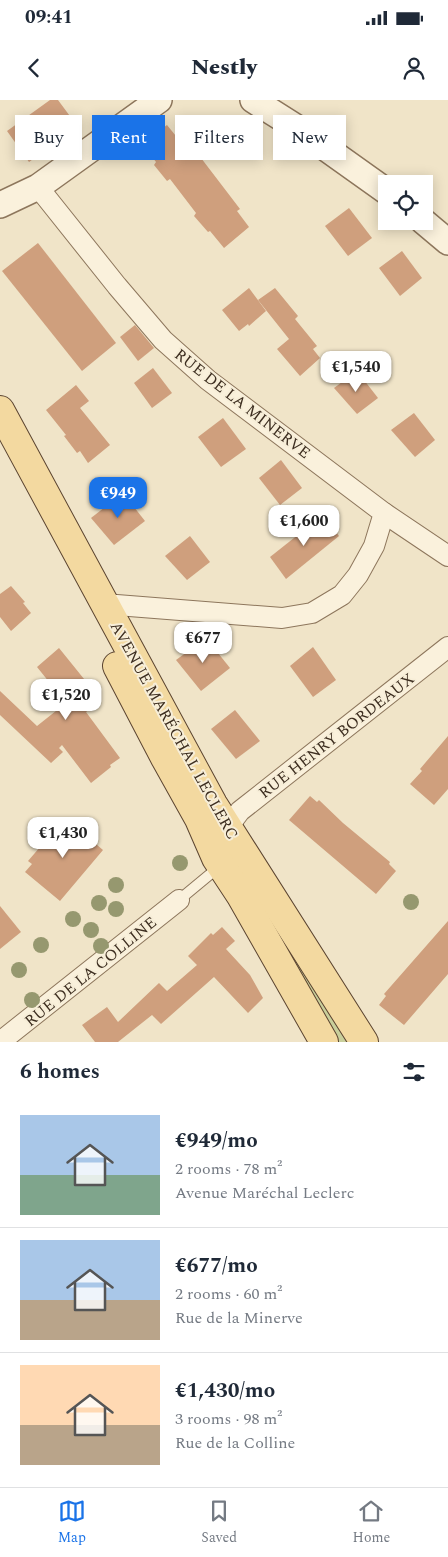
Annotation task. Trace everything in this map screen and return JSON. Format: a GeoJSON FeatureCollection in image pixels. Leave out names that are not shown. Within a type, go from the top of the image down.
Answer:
{"type":"FeatureCollection","features":[{"type":"Feature","properties":{"kind":"main road","name":"AVENUE MARÉCHAL LECLERC"},"geometry":{"type":"LineString","coordinates":[[0,410],[213,804],[364,1042]]}},
{"type":"Feature","properties":{"kind":"main road","name":"AVENUE MARÉCHAL LECLERC"},"geometry":{"type":"LineString","coordinates":[[0,446],[199,819],[220,866],[241,896],[324,1042]]}},
{"type":"Feature","properties":{"kind":"street"},"geometry":{"type":"LineString","coordinates":[[0,205],[38,187],[159,100]]}},
{"type":"Feature","properties":{"kind":"street"},"geometry":{"type":"LineString","coordinates":[[253,100],[299,129],[378,185]]}},
{"type":"Feature","properties":{"kind":"street","name":"RUE DE LA MINERVE"},"geometry":{"type":"LineString","coordinates":[[38,187],[117,286],[170,346],[208,380],[384,513],[448,556]]}},
{"type":"Feature","properties":{"kind":"street"},"geometry":{"type":"LineString","coordinates":[[433,229],[448,242]]}},
{"type":"Feature","properties":{"kind":"street"},"geometry":{"type":"LineString","coordinates":[[104,604],[282,618],[312,613],[342,595],[358,575],[374,546],[384,513]]}},
{"type":"Feature","properties":{"kind":"street","name":"RUE HENRY BORDEAUX"},"geometry":{"type":"LineString","coordinates":[[228,826],[240,811],[448,647]]}},
{"type":"Feature","properties":{"kind":"street","name":"RUE DE LA COLLINE"},"geometry":{"type":"LineString","coordinates":[[0,1042],[179,900]]}},
{"type":"Feature","properties":{"kind":"lane"},"geometry":{"type":"LineString","coordinates":[[179,900],[220,866]]}},
{"type":"Feature","properties":{"kind":"green space"},"geometry":{"type":"Polygon","coordinates":[[[253,894],[354,1042],[334,1042],[253,894]]]}},
{"type":"Feature","properties":{"kind":"building"},"geometry":{"type":"Polygon","coordinates":[[[50,100],[58,100],[69,115],[29,115],[50,100]]]}},
{"type":"Feature","properties":{"kind":"building"},"geometry":{"type":"Polygon","coordinates":[[[15,125],[15,142],[7,131],[15,125]]]}},
{"type":"Feature","properties":{"kind":"building"},"geometry":{"type":"Polygon","coordinates":[[[167,125],[175,135],[175,160],[203,160],[240,209],[237,211],[249,227],[224,248],[194,216],[196,213],[170,179],[167,181],[154,165],[156,162],[154,160],[165,160],[165,127],[167,125]]]}},
{"type":"Feature","properties":{"kind":"building"},"geometry":{"type":"Polygon","coordinates":[[[349,208],[372,238],[348,256],[325,226],[349,208]]]}},
{"type":"Feature","properties":{"kind":"building"},"geometry":{"type":"Polygon","coordinates":[[[38,243],[116,343],[82,371],[2,271],[38,243]]]}},
{"type":"Feature","properties":{"kind":"building"},"geometry":{"type":"Polygon","coordinates":[[[402,251],[422,278],[400,296],[379,268],[402,251]]]}},
{"type":"Feature","properties":{"kind":"building"},"geometry":{"type":"Polygon","coordinates":[[[249,288],[266,311],[249,326],[248,324],[239,331],[222,310],[249,288]]]}},
{"type":"Feature","properties":{"kind":"building"},"geometry":{"type":"Polygon","coordinates":[[[275,288],[298,316],[295,319],[317,346],[313,349],[320,358],[300,376],[277,349],[289,339],[258,300],[275,288]]]}},
{"type":"Feature","properties":{"kind":"building"},"geometry":{"type":"Polygon","coordinates":[[[135,325],[154,348],[138,361],[120,337],[135,325]]]}},
{"type":"Feature","properties":{"kind":"building"},"geometry":{"type":"Polygon","coordinates":[[[153,368],[172,393],[152,408],[134,383],[153,368]]]}},
{"type":"Feature","properties":{"kind":"building"},"geometry":{"type":"Polygon","coordinates":[[[357,371],[378,398],[357,414],[334,388],[357,371]]]}},
{"type":"Feature","properties":{"kind":"building"},"geometry":{"type":"Polygon","coordinates":[[[76,385],[89,401],[80,408],[110,445],[88,463],[80,451],[77,453],[64,436],[66,435],[46,410],[76,385]]]}},
{"type":"Feature","properties":{"kind":"building"},"geometry":{"type":"Polygon","coordinates":[[[414,413],[435,440],[415,457],[391,430],[414,413]]]}},
{"type":"Feature","properties":{"kind":"building"},"geometry":{"type":"Polygon","coordinates":[[[223,418],[246,449],[221,467],[198,437],[223,418]]]}},
{"type":"Feature","properties":{"kind":"building"},"geometry":{"type":"Polygon","coordinates":[[[281,460],[302,488],[280,505],[259,478],[281,460]]]}},
{"type":"Feature","properties":{"kind":"building"},"geometry":{"type":"Polygon","coordinates":[[[123,493],[145,521],[114,545],[91,518],[123,493]]]}},
{"type":"Feature","properties":{"kind":"building"},"geometry":{"type":"Polygon","coordinates":[[[323,515],[339,536],[286,579],[270,557],[323,515]]]}},
{"type":"Feature","properties":{"kind":"building"},"geometry":{"type":"Polygon","coordinates":[[[190,536],[210,562],[187,580],[165,556],[190,536]]]}},
{"type":"Feature","properties":{"kind":"building"},"geometry":{"type":"Polygon","coordinates":[[[11,586],[25,602],[23,603],[31,613],[11,631],[0,617],[0,594],[11,586]]]}},
{"type":"Feature","properties":{"kind":"building"},"geometry":{"type":"Polygon","coordinates":[[[206,638],[230,668],[201,691],[176,660],[206,638]]]}},
{"type":"Feature","properties":{"kind":"building"},"geometry":{"type":"Polygon","coordinates":[[[313,647],[336,680],[313,697],[290,666],[313,647]]]}},
{"type":"Feature","properties":{"kind":"building"},"geometry":{"type":"Polygon","coordinates":[[[59,648],[101,700],[86,712],[120,758],[91,783],[62,745],[59,748],[63,752],[51,763],[0,715],[0,691],[37,726],[66,703],[37,667],[59,648]]]}},
{"type":"Feature","properties":{"kind":"building"},"geometry":{"type":"Polygon","coordinates":[[[235,710],[260,741],[236,759],[211,729],[235,710]]]}},
{"type":"Feature","properties":{"kind":"building"},"geometry":{"type":"Polygon","coordinates":[[[448,736],[448,789],[434,805],[410,784],[448,736]]]}},
{"type":"Feature","properties":{"kind":"building"},"geometry":{"type":"Polygon","coordinates":[[[310,796],[317,802],[319,800],[343,823],[390,862],[389,864],[396,871],[376,894],[289,820],[310,796]]]}},
{"type":"Feature","properties":{"kind":"building"},"geometry":{"type":"Polygon","coordinates":[[[65,818],[103,850],[60,901],[25,872],[32,864],[28,861],[65,818]]]}},
{"type":"Feature","properties":{"kind":"building"},"geometry":{"type":"Polygon","coordinates":[[[0,906],[21,932],[0,949],[0,906]]]}},
{"type":"Feature","properties":{"kind":"building"},"geometry":{"type":"Polygon","coordinates":[[[448,921],[448,974],[404,1025],[379,1005],[386,996],[384,994],[448,921]]]}},
{"type":"Feature","properties":{"kind":"building"},"geometry":{"type":"Polygon","coordinates":[[[222,927],[235,941],[226,949],[250,975],[263,998],[248,1013],[214,977],[161,1024],[152,1015],[118,1042],[95,1042],[82,1025],[107,1007],[118,1022],[159,983],[167,991],[197,965],[188,956],[211,933],[213,935],[222,927]]]}}]}
